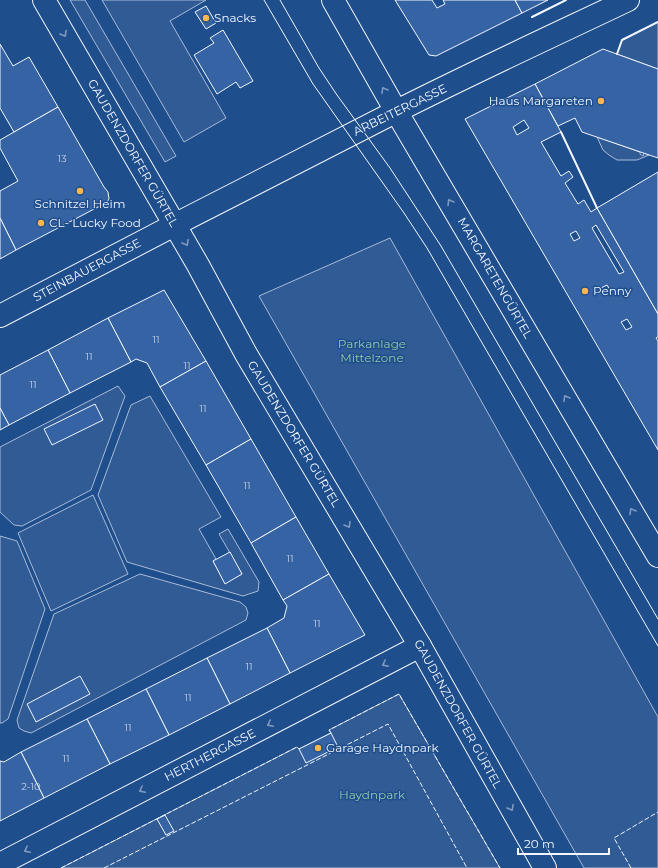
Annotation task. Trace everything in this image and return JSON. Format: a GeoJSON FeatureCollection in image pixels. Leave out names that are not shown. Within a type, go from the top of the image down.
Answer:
{"type":"FeatureCollection","features":[{"type":"Feature","properties":{"kind":"main road","name":"GAUDENZDORFER GÜRTEL"},"geometry":{"type":"LineString","coordinates":[[44,0],[198,265],[246,354],[420,646],[545,868]]}},
{"type":"Feature","properties":{"kind":"main road","name":"MARGARETENGÜRTEL"},"geometry":{"type":"LineString","coordinates":[[333,0],[396,111],[652,532],[658,556]]}},
{"type":"Feature","properties":{"kind":"main road","name":"ARBEITERGASSE"},"geometry":{"type":"LineString","coordinates":[[174,224],[396,111],[628,0]]}},
{"type":"Feature","properties":{"kind":"main road","name":"STEINBAUERGASSE"},"geometry":{"type":"LineString","coordinates":[[0,316],[174,224]]}},
{"type":"Feature","properties":{"kind":"main road","name":"HERTHERGASSE"},"geometry":{"type":"LineString","coordinates":[[0,864],[420,646]]}},
{"type":"Feature","properties":{"kind":"shaded area"},"geometry":{"type":"Polygon","coordinates":[[[70,0],[85,0],[176,156],[165,162],[70,0]]]}},
{"type":"Feature","properties":{"kind":"shaded area"},"geometry":{"type":"Polygon","coordinates":[[[102,0],[206,0],[170,21],[226,118],[184,142],[102,0]]]}},
{"type":"Feature","properties":{"kind":"shaded area"},"geometry":{"type":"Polygon","coordinates":[[[658,22],[658,69],[617,54],[622,40],[658,22]]]}},
{"type":"Feature","properties":{"kind":"shaded area"},"geometry":{"type":"Polygon","coordinates":[[[597,137],[640,152],[643,156],[644,153],[649,155],[637,160],[617,160],[603,150],[597,137]]]}},
{"type":"Feature","properties":{"kind":"shaded area","name":"Parkanlage Mittelzone"},"geometry":{"type":"Polygon","coordinates":[[[390,238],[658,717],[658,868],[584,868],[259,296],[390,238]]]}},
{"type":"Feature","properties":{"kind":"shaded area"},"geometry":{"type":"Polygon","coordinates":[[[118,386],[125,396],[91,490],[22,526],[14,525],[0,512],[0,447],[118,386]]]}},
{"type":"Feature","properties":{"kind":"shaded area"},"geometry":{"type":"Polygon","coordinates":[[[150,396],[221,517],[199,529],[216,559],[213,561],[225,583],[242,574],[219,534],[228,529],[259,582],[258,591],[243,596],[127,562],[98,495],[131,405],[150,396]]]}},
{"type":"Feature","properties":{"kind":"shaded area"},"geometry":{"type":"Polygon","coordinates":[[[93,495],[128,574],[51,611],[18,533],[93,495]]]}},
{"type":"Feature","properties":{"kind":"shaded area"},"geometry":{"type":"Polygon","coordinates":[[[0,536],[17,541],[45,609],[8,719],[2,723],[0,723],[0,536]]]}},
{"type":"Feature","properties":{"kind":"shaded area"},"geometry":{"type":"Polygon","coordinates":[[[140,574],[240,602],[246,607],[248,613],[246,620],[31,733],[19,728],[17,720],[54,614],[140,574]]]}},
{"type":"Feature","properties":{"kind":"shaded area","name":"Haydnpark"},"geometry":{"type":"Polygon","coordinates":[[[399,694],[500,868],[61,868],[297,747],[299,749],[331,733],[329,730],[399,694]]]}},
{"type":"Feature","properties":{"kind":"building"},"geometry":{"type":"Polygon","coordinates":[[[395,0],[432,0],[437,8],[445,4],[443,0],[515,0],[522,13],[436,56],[429,55],[395,0]]]}},
{"type":"Feature","properties":{"kind":"building"},"geometry":{"type":"Polygon","coordinates":[[[515,0],[548,0],[522,13],[515,0]]]}},
{"type":"Feature","properties":{"kind":"building","name":"Snacks"},"geometry":{"type":"Polygon","coordinates":[[[206,6],[216,23],[206,29],[195,12],[206,6]]]}},
{"type":"Feature","properties":{"kind":"building"},"geometry":{"type":"Polygon","coordinates":[[[223,30],[253,81],[240,88],[236,82],[217,94],[194,55],[214,43],[210,38],[223,30]]]}},
{"type":"Feature","properties":{"kind":"building"},"geometry":{"type":"Polygon","coordinates":[[[0,44],[13,66],[29,57],[58,107],[14,132],[0,108],[0,44]]]}},
{"type":"Feature","properties":{"kind":"building","name":"Haus Margareten"},"geometry":{"type":"Polygon","coordinates":[[[603,49],[658,69],[658,158],[582,132],[575,118],[558,126],[535,84],[603,49]]]}},
{"type":"Feature","properties":{"kind":"building"},"geometry":{"type":"Polygon","coordinates":[[[535,84],[561,132],[541,142],[561,176],[569,171],[573,177],[565,183],[578,204],[584,200],[591,212],[597,208],[658,314],[658,337],[656,338],[658,341],[658,450],[465,119],[535,84]],[[524,120],[513,127],[517,135],[529,128],[524,120]],[[596,225],[592,228],[619,274],[624,272],[596,225]],[[576,231],[570,234],[574,241],[580,238],[576,231]],[[607,285],[601,288],[605,295],[611,292],[607,285]],[[627,319],[621,322],[626,330],[632,327],[627,319]]]}},
{"type":"Feature","properties":{"kind":"building"},"geometry":{"type":"Polygon","coordinates":[[[58,107],[108,192],[109,199],[105,205],[98,207],[16,250],[0,218],[0,191],[18,181],[0,148],[0,140],[58,107]]]}},
{"type":"Feature","properties":{"kind":"building"},"geometry":{"type":"Polygon","coordinates":[[[658,172],[658,314],[597,208],[658,172]]]}},
{"type":"Feature","properties":{"kind":"building"},"geometry":{"type":"Polygon","coordinates":[[[0,218],[16,250],[0,259],[0,218]]]}},
{"type":"Feature","properties":{"kind":"building"},"geometry":{"type":"Polygon","coordinates":[[[164,290],[206,361],[160,387],[147,363],[136,359],[131,362],[108,318],[164,290]]]}},
{"type":"Feature","properties":{"kind":"building"},"geometry":{"type":"Polygon","coordinates":[[[108,318],[131,362],[70,393],[48,350],[108,318]]]}},
{"type":"Feature","properties":{"kind":"building"},"geometry":{"type":"Polygon","coordinates":[[[48,350],[70,393],[9,425],[0,408],[0,375],[48,350]]]}},
{"type":"Feature","properties":{"kind":"building"},"geometry":{"type":"Polygon","coordinates":[[[206,361],[251,439],[206,465],[160,387],[206,361]]]}},
{"type":"Feature","properties":{"kind":"building"},"geometry":{"type":"Polygon","coordinates":[[[95,404],[103,420],[52,445],[44,429],[95,404]]]}},
{"type":"Feature","properties":{"kind":"building"},"geometry":{"type":"Polygon","coordinates":[[[0,408],[9,425],[0,430],[0,408]]]}},
{"type":"Feature","properties":{"kind":"building"},"geometry":{"type":"Polygon","coordinates":[[[251,439],[296,517],[251,543],[206,465],[251,439]]]}},
{"type":"Feature","properties":{"kind":"building"},"geometry":{"type":"Polygon","coordinates":[[[296,517],[329,574],[283,600],[251,543],[296,517]]]}},
{"type":"Feature","properties":{"kind":"building"},"geometry":{"type":"Polygon","coordinates":[[[230,552],[242,574],[225,584],[213,561],[230,552]]]}},
{"type":"Feature","properties":{"kind":"building"},"geometry":{"type":"Polygon","coordinates":[[[329,574],[365,635],[290,673],[267,628],[284,618],[287,606],[283,600],[329,574]]]}},
{"type":"Feature","properties":{"kind":"building"},"geometry":{"type":"Polygon","coordinates":[[[267,628],[290,673],[230,704],[207,658],[267,628]]]}},
{"type":"Feature","properties":{"kind":"building"},"geometry":{"type":"Polygon","coordinates":[[[207,658],[230,704],[169,735],[146,689],[207,658]]]}},
{"type":"Feature","properties":{"kind":"building"},"geometry":{"type":"Polygon","coordinates":[[[80,676],[90,694],[36,722],[27,704],[80,676]]]}},
{"type":"Feature","properties":{"kind":"building"},"geometry":{"type":"Polygon","coordinates":[[[146,689],[169,735],[110,764],[87,719],[146,689]]]}},
{"type":"Feature","properties":{"kind":"building"},"geometry":{"type":"Polygon","coordinates":[[[87,719],[110,764],[44,798],[21,752],[87,719]]]}},
{"type":"Feature","properties":{"kind":"building","name":"Garage Haydnpark"},"geometry":{"type":"Polygon","coordinates":[[[331,733],[338,747],[306,763],[299,749],[331,733]]]}},
{"type":"Feature","properties":{"kind":"building"},"geometry":{"type":"Polygon","coordinates":[[[21,752],[44,798],[0,821],[0,761],[4,762],[21,752]]]}},
{"type":"Feature","properties":{"kind":"building"},"geometry":{"type":"Polygon","coordinates":[[[165,815],[174,831],[166,835],[157,819],[165,815]]]}},
{"type":"Feature","properties":{"kind":"tram line"},"geometry":{"type":"LineString","coordinates":[[264,0],[313,84],[427,248],[658,646]]}},
{"type":"Feature","properties":{"kind":"tram line"},"geometry":{"type":"LineString","coordinates":[[280,0],[319,68],[390,168],[441,246],[658,619]]}},
{"type":"Feature","properties":{"kind":"fence"},"geometry":{"type":"LineString","coordinates":[[331,733],[329,730],[399,694],[500,868]]}},
{"type":"Feature","properties":{"kind":"fence"},"geometry":{"type":"LineString","coordinates":[[104,868],[388,724],[467,868]]}},
{"type":"Feature","properties":{"kind":"fence"},"geometry":{"type":"LineString","coordinates":[[61,868],[297,747],[299,749]]}},
{"type":"Feature","properties":{"kind":"fence"},"geometry":{"type":"LineString","coordinates":[[631,868],[614,838],[658,812]]}},
{"type":"Feature","properties":{"kind":"wall"},"geometry":{"type":"LineString","coordinates":[[532,17],[566,0]]}},
{"type":"Feature","properties":{"kind":"wall"},"geometry":{"type":"LineString","coordinates":[[617,54],[622,40],[658,22]]}},
{"type":"Feature","properties":{"kind":"wall"},"geometry":{"type":"LineString","coordinates":[[561,132],[597,208]]}},
{"type":"Feature","properties":{"kind":"place","name":"Snacks"},"geometry":{"type":"Point","coordinates":[206,18]}},
{"type":"Feature","properties":{"kind":"place","name":"Haus Margareten"},"geometry":{"type":"Point","coordinates":[601,101]}},
{"type":"Feature","properties":{"kind":"place","name":"Schnitzel Heim"},"geometry":{"type":"Point","coordinates":[80,191]}},
{"type":"Feature","properties":{"kind":"place","name":"CL- Lucky Food"},"geometry":{"type":"Point","coordinates":[41,223]}},
{"type":"Feature","properties":{"kind":"place","name":"Penny"},"geometry":{"type":"Point","coordinates":[585,291]}},
{"type":"Feature","properties":{"kind":"place","name":"Garage Haydnpark"},"geometry":{"type":"Point","coordinates":[318,748]}}]}
